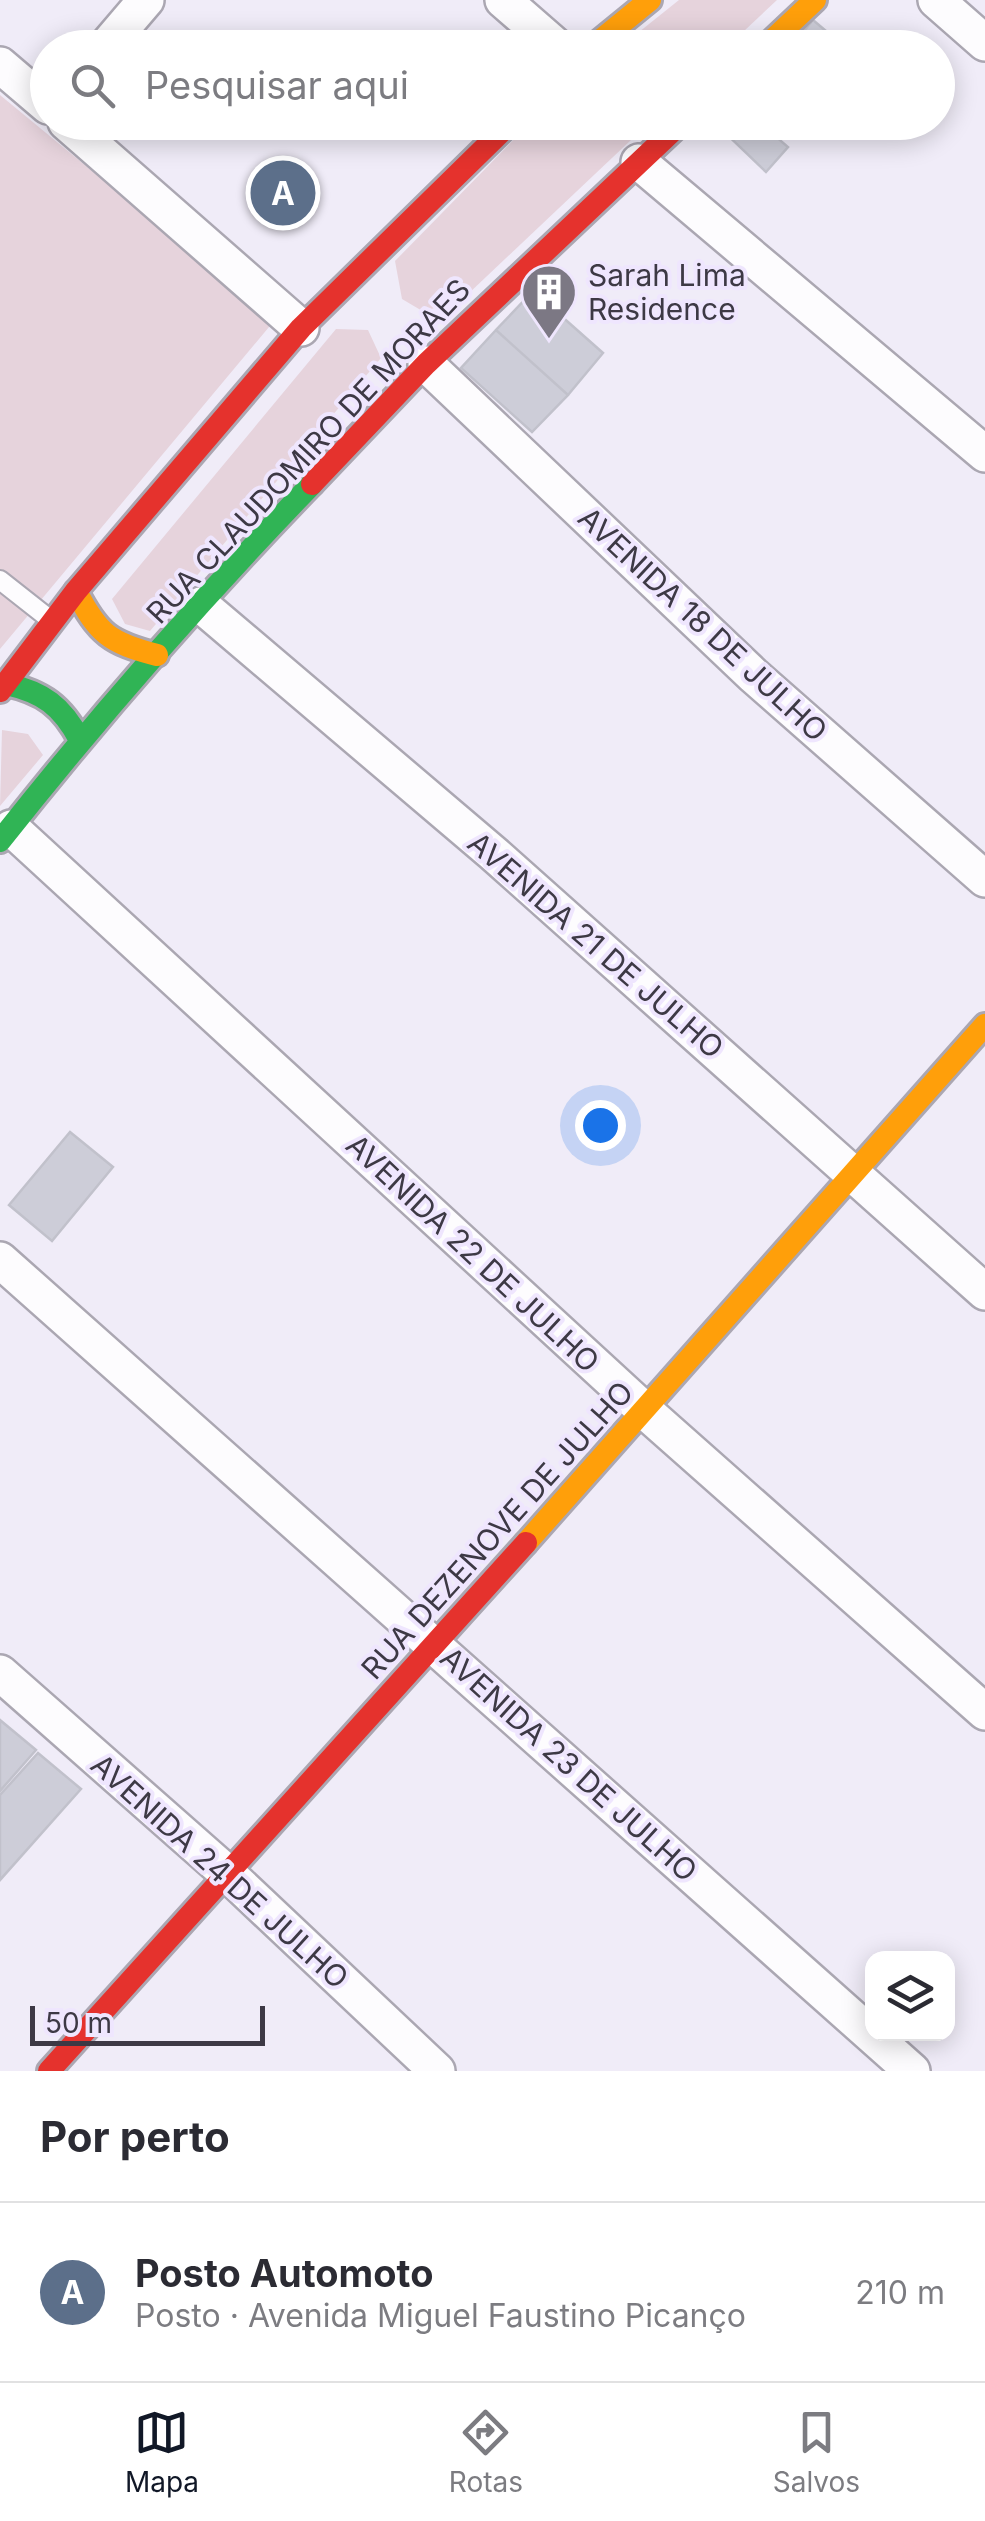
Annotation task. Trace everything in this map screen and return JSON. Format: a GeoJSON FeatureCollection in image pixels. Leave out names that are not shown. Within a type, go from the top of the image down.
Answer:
{"type":"FeatureCollection","features":[{"type":"Feature","properties":{"kind":"main road"},"geometry":{"type":"LineString","coordinates":[[614,30],[650,0]]}},
{"type":"Feature","properties":{"kind":"main road"},"geometry":{"type":"LineString","coordinates":[[784,30],[816,0]]}},
{"type":"Feature","properties":{"kind":"main road"},"geometry":{"type":"LineString","coordinates":[[3,688],[76,591],[301,328],[493,140]]}},
{"type":"Feature","properties":{"kind":"main road","name":"RUA CLAUDOMIRO DE MORAES"},"geometry":{"type":"LineString","coordinates":[[6,835],[80,740],[249,549],[426,364],[663,140]]}},
{"type":"Feature","properties":{"kind":"main road"},"geometry":{"type":"LineString","coordinates":[[76,591],[92,623],[111,644],[156,655]]}},
{"type":"Feature","properties":{"kind":"main road"},"geometry":{"type":"LineString","coordinates":[[3,688],[41,692],[64,710],[80,740]]}},
{"type":"Feature","properties":{"kind":"main road","name":"RUA DEZENOVE DE JULHO"},"geometry":{"type":"LineString","coordinates":[[49,2071],[645,1412],[985,1025]]}},
{"type":"Feature","properties":{"kind":"street"},"geometry":{"type":"LineString","coordinates":[[120,30],[146,0]]}},
{"type":"Feature","properties":{"kind":"street"},"geometry":{"type":"LineString","coordinates":[[503,0],[537,30]]}},
{"type":"Feature","properties":{"kind":"street"},"geometry":{"type":"LineString","coordinates":[[936,0],[985,43]]}},
{"type":"Feature","properties":{"kind":"street"},"geometry":{"type":"LineString","coordinates":[[0,65],[30,91]]}},
{"type":"Feature","properties":{"kind":"street"},"geometry":{"type":"LineString","coordinates":[[87,140],[301,328]]}},
{"type":"Feature","properties":{"kind":"street"},"geometry":{"type":"LineString","coordinates":[[639,162],[985,454]]}},
{"type":"Feature","properties":{"kind":"street","name":"AVENIDA 18 DE JULHO"},"geometry":{"type":"LineString","coordinates":[[426,364],[752,674],[985,878]]}},
{"type":"Feature","properties":{"kind":"street","name":"AVENIDA 21 DE JULHO"},"geometry":{"type":"LineString","coordinates":[[202,605],[494,854],[985,1292]]}},
{"type":"Feature","properties":{"kind":"street","name":"AVENIDA 22 DE JULHO"},"geometry":{"type":"LineString","coordinates":[[6,835],[645,1412],[985,1712]]}},
{"type":"Feature","properties":{"kind":"street","name":"AVENIDA 23 DE JULHO"},"geometry":{"type":"LineString","coordinates":[[0,1260],[912,2071]]}},
{"type":"Feature","properties":{"kind":"street","name":"AVENIDA 24 DE JULHO"},"geometry":{"type":"LineString","coordinates":[[0,1673],[228,1874],[437,2071]]}},
{"type":"Feature","properties":{"kind":"lane"},"geometry":{"type":"LineString","coordinates":[[0,580],[52,621]]}},
{"type":"Feature","properties":{"kind":"shaded area"},"geometry":{"type":"Polygon","coordinates":[[[679,0],[777,0],[745,30],[642,30],[679,0]]]}},
{"type":"Feature","properties":{"kind":"shaded area"},"geometry":{"type":"Polygon","coordinates":[[[0,95],[30,120],[30,140],[55,140],[274,321],[0,649],[0,95]]]}},
{"type":"Feature","properties":{"kind":"shaded area"},"geometry":{"type":"Polygon","coordinates":[[[513,140],[631,140],[467,295],[424,312],[402,299],[395,261],[513,140]]]}},
{"type":"Feature","properties":{"kind":"shaded area"},"geometry":{"type":"Polygon","coordinates":[[[336,329],[368,330],[381,358],[150,631],[125,624],[112,599],[336,329]]]}},
{"type":"Feature","properties":{"kind":"shaded area"},"geometry":{"type":"Polygon","coordinates":[[[2,730],[28,734],[43,755],[0,806],[2,730]]]}},
{"type":"Feature","properties":{"kind":"building"},"geometry":{"type":"Polygon","coordinates":[[[813,20],[825,30],[805,30],[813,20]]]}},
{"type":"Feature","properties":{"kind":"building"},"geometry":{"type":"Polygon","coordinates":[[[733,140],[780,140],[788,147],[766,172],[733,140]]]}},
{"type":"Feature","properties":{"kind":"building","name":"Sarah Lima Residence"},"geometry":{"type":"Polygon","coordinates":[[[533,291],[603,353],[568,395],[496,330],[533,291]]]}},
{"type":"Feature","properties":{"kind":"building"},"geometry":{"type":"Polygon","coordinates":[[[496,330],[568,395],[532,432],[461,368],[496,330]]]}},
{"type":"Feature","properties":{"kind":"building"},"geometry":{"type":"Polygon","coordinates":[[[70,1132],[113,1167],[52,1241],[9,1205],[70,1132]]]}},
{"type":"Feature","properties":{"kind":"building"},"geometry":{"type":"Polygon","coordinates":[[[0,1720],[36,1750],[0,1791],[0,1720]]]}},
{"type":"Feature","properties":{"kind":"building"},"geometry":{"type":"Polygon","coordinates":[[[38,1753],[81,1789],[0,1880],[0,1795],[38,1753]]]}},
{"type":"Feature","properties":{"kind":"traffic: fast"},"geometry":{"type":"LineString","coordinates":[[0,841],[152,659],[312,484]]}},
{"type":"Feature","properties":{"kind":"traffic: fast"},"geometry":{"type":"LineString","coordinates":[[6,684],[50,702],[80,740]]}},
{"type":"Feature","properties":{"kind":"traffic: slow"},"geometry":{"type":"LineString","coordinates":[[613,30],[650,0]]}},
{"type":"Feature","properties":{"kind":"traffic: slow"},"geometry":{"type":"LineString","coordinates":[[783,30],[815,0]]}},
{"type":"Feature","properties":{"kind":"traffic: slow"},"geometry":{"type":"LineString","coordinates":[[76,591],[107,635],[157,655]]}},
{"type":"Feature","properties":{"kind":"traffic: slow"},"geometry":{"type":"LineString","coordinates":[[526,1543],[985,1025]]}},
{"type":"Feature","properties":{"kind":"traffic: jam"},"geometry":{"type":"LineString","coordinates":[[0,691],[76,591],[301,328],[493,140]]}},
{"type":"Feature","properties":{"kind":"traffic: jam"},"geometry":{"type":"LineString","coordinates":[[312,484],[426,364],[663,140]]}},
{"type":"Feature","properties":{"kind":"traffic: jam"},"geometry":{"type":"LineString","coordinates":[[49,2071],[526,1543]]}},
{"type":"Feature","properties":{"kind":"place","name":"Posto Automoto"},"geometry":{"type":"Point","coordinates":[283,193]}},
{"type":"Feature","properties":{"kind":"place","name":"Sarah Lima Residence"},"geometry":{"type":"Point","coordinates":[549,341]}}]}
